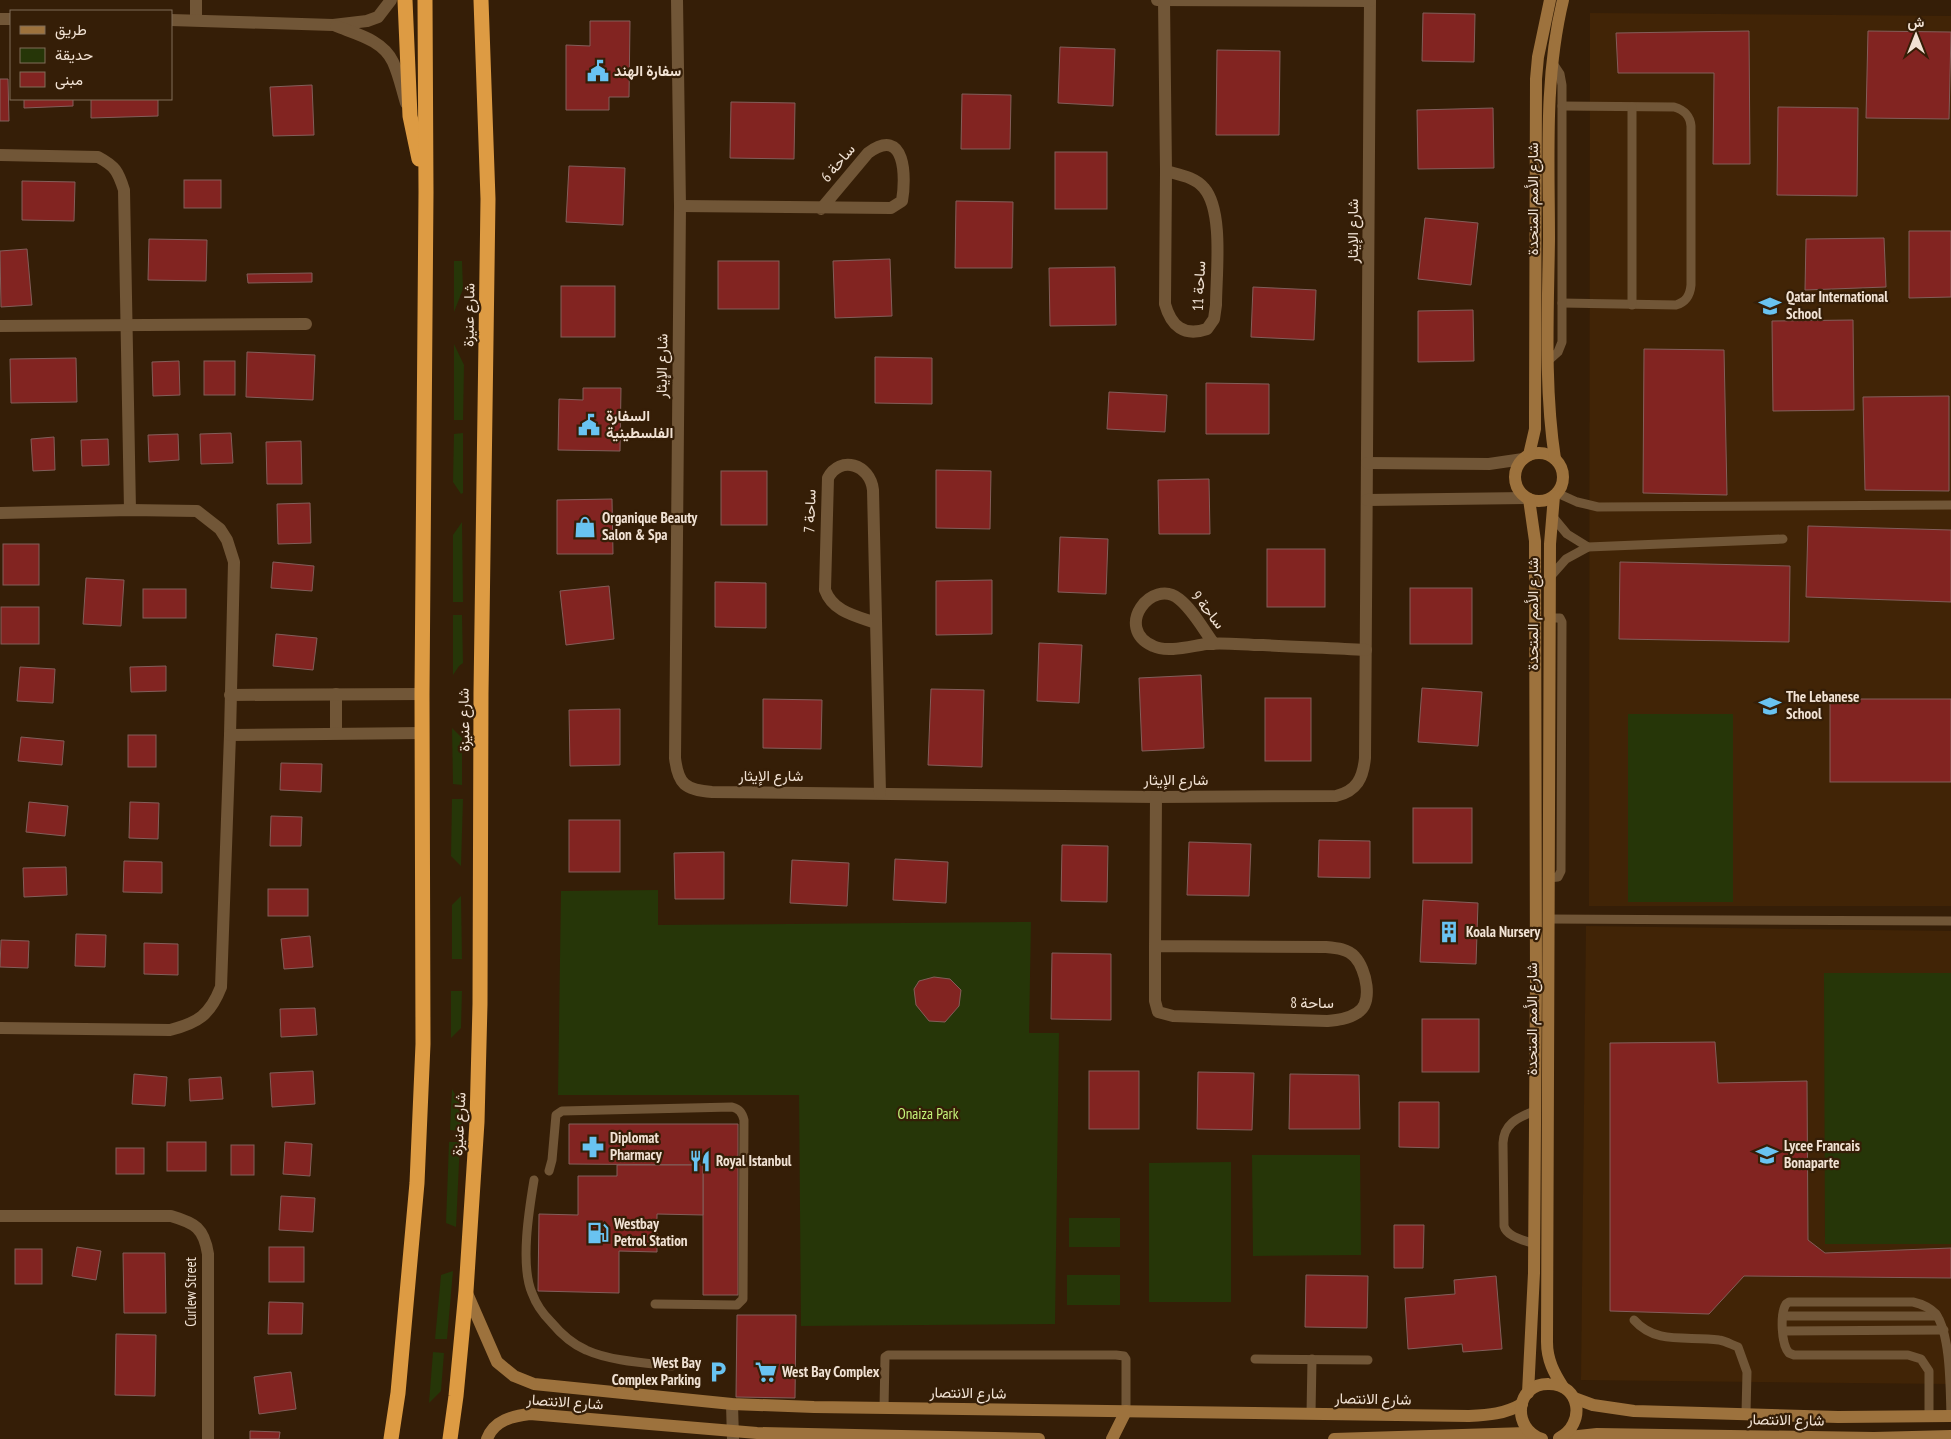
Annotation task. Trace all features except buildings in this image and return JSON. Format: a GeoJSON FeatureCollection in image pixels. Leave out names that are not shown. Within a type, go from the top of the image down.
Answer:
{"type":"FeatureCollection","features":[{"type":"Feature","properties":{"kind":"highway"},"geometry":{"type":"LineString","coordinates":[[405,0],[410,116],[426,192]]}},
{"type":"Feature","properties":{"kind":"highway"},"geometry":{"type":"LineString","coordinates":[[391,1439],[398,1392],[416,1192],[423,1054],[422,694],[426,192],[425,0]]}},
{"type":"Feature","properties":{"kind":"highway","name":"شارع عنيزة"},"geometry":{"type":"LineString","coordinates":[[450,1439],[466,1291],[477,1122],[480,1004],[481,693],[488,199],[481,0]]}},
{"type":"Feature","properties":{"kind":"street"},"geometry":{"type":"LineString","coordinates":[[196,0],[196,20]]}},
{"type":"Feature","properties":{"kind":"street"},"geometry":{"type":"LineString","coordinates":[[172,20],[333,26],[367,21],[378,17],[391,0]]}},
{"type":"Feature","properties":{"kind":"street","name":"شارع الإيثار"},"geometry":{"type":"LineString","coordinates":[[677,0],[680,206],[675,748],[676,769],[679,778],[683,784],[695,791],[712,792],[1156,796],[1336,796],[1346,794],[1361,780],[1365,758],[1370,0]]}},
{"type":"Feature","properties":{"kind":"street"},"geometry":{"type":"LineString","coordinates":[[1157,0],[1370,0]]}},
{"type":"Feature","properties":{"kind":"street","name":"ساحة 11"},"geometry":{"type":"LineString","coordinates":[[1164,0],[1165,304],[1168,314],[1174,323],[1182,329],[1197,333],[1208,329],[1214,319],[1217,218],[1212,200],[1204,188],[1191,178],[1166,171]]}},
{"type":"Feature","properties":{"kind":"street","name":"شارع الأمم المتحدة"},"geometry":{"type":"LineString","coordinates":[[1526,457],[1535,429],[1536,79],[1538,57],[1550,0]]}},
{"type":"Feature","properties":{"kind":"street","name":"شارع الأمم المتحدة"},"geometry":{"type":"LineString","coordinates":[[1555,459],[1549,408],[1548,361],[1549,118],[1552,62],[1557,26],[1564,0]]}},
{"type":"Feature","properties":{"kind":"street"},"geometry":{"type":"LineString","coordinates":[[333,26],[367,37],[380,47],[392,61],[410,116]]}},
{"type":"Feature","properties":{"kind":"street","name":"ساحة 6"},"geometry":{"type":"LineString","coordinates":[[680,206],[821,209],[891,208],[897,206],[902,201],[902,161],[900,151],[894,147],[884,145],[876,147],[868,153],[821,209]]}},
{"type":"Feature","properties":{"kind":"street"},"geometry":{"type":"LineString","coordinates":[[0,155],[98,157],[112,164],[119,175],[124,190],[125,327],[130,510]]}},
{"type":"Feature","properties":{"kind":"street"},"geometry":{"type":"LineString","coordinates":[[0,326],[125,327],[306,324]]}},
{"type":"Feature","properties":{"kind":"street"},"geometry":{"type":"LineString","coordinates":[[1367,463],[1489,464],[1543,454],[1555,459],[1563,474],[1562,482],[1556,494],[1542,501],[1527,498],[1367,500]]}},
{"type":"Feature","properties":{"kind":"street"},"geometry":{"type":"LineString","coordinates":[[1526,457],[1516,469],[1515,482],[1521,494],[1527,498]]}},
{"type":"Feature","properties":{"kind":"street","name":"ساحة 7"},"geometry":{"type":"LineString","coordinates":[[876,623],[835,606],[829,600],[825,590],[828,478],[832,470],[840,466],[865,470],[872,479],[876,623],[880,793]]}},
{"type":"Feature","properties":{"kind":"street","name":"شارع الأمم المتحدة"},"geometry":{"type":"LineString","coordinates":[[1556,494],[1552,516],[1550,577],[1547,1351],[1554,1372],[1563,1388]]}},
{"type":"Feature","properties":{"kind":"street","name":"شارع الأمم المتحدة"},"geometry":{"type":"LineString","coordinates":[[1527,498],[1535,541],[1534,1244],[1522,1420],[1530,1433]]}},
{"type":"Feature","properties":{"kind":"street"},"geometry":{"type":"LineString","coordinates":[[0,513],[130,510],[197,511],[220,529],[227,540],[234,562],[221,987],[215,1003],[202,1017],[189,1025],[170,1030],[0,1028]]}},
{"type":"Feature","properties":{"kind":"street","name":"ساحة 9"},"geometry":{"type":"LineString","coordinates":[[1214,644],[1178,598],[1167,594],[1157,596],[1147,600],[1138,610],[1136,622],[1138,632],[1144,642],[1157,648],[1214,644],[1366,650]]}},
{"type":"Feature","properties":{"kind":"street"},"geometry":{"type":"LineString","coordinates":[[336,694],[336,733]]}},
{"type":"Feature","properties":{"kind":"street"},"geometry":{"type":"LineString","coordinates":[[230,695],[422,694]]}},
{"type":"Feature","properties":{"kind":"street"},"geometry":{"type":"LineString","coordinates":[[230,735],[423,732]]}},
{"type":"Feature","properties":{"kind":"street","name":"ساحة 8"},"geometry":{"type":"LineString","coordinates":[[1154,946],[1326,947],[1343,949],[1354,956],[1363,968],[1367,985],[1365,1001],[1358,1012],[1343,1019],[1327,1021],[1165,1015],[1158,1012],[1156,1007],[1154,946],[1156,796]]}},
{"type":"Feature","properties":{"kind":"street","name":"Curlew Street"},"geometry":{"type":"LineString","coordinates":[[0,1216],[171,1216],[189,1221],[199,1229],[206,1240],[208,1254],[208,1439]]}},
{"type":"Feature","properties":{"kind":"street","name":"شارع الانتصار"},"geometry":{"type":"LineString","coordinates":[[466,1291],[498,1362],[506,1371],[522,1380],[534,1384],[732,1404],[814,1408],[1490,1415],[1503,1412],[1541,1385],[1548,1384],[1563,1388]]}},
{"type":"Feature","properties":{"kind":"street"},"geometry":{"type":"LineString","coordinates":[[1558,1438],[1574,1425],[1577,1416],[1574,1398],[1563,1388]]}},
{"type":"Feature","properties":{"kind":"street","name":"شارع الانتصار"},"geometry":{"type":"LineString","coordinates":[[1574,1398],[1593,1405],[1634,1411],[1838,1417],[1951,1416]]}},
{"type":"Feature","properties":{"kind":"street"},"geometry":{"type":"LineString","coordinates":[[732,1404],[733,1435]]}},
{"type":"Feature","properties":{"kind":"street"},"geometry":{"type":"LineString","coordinates":[[1112,1439],[1126,1411]]}},
{"type":"Feature","properties":{"kind":"street","name":"شارع الانتصار"},"geometry":{"type":"LineString","coordinates":[[488,1439],[489,1434],[500,1423],[513,1416],[530,1414],[733,1435],[1039,1439]]}},
{"type":"Feature","properties":{"kind":"street"},"geometry":{"type":"LineString","coordinates":[[1334,1439],[1530,1433],[1542,1439]]}},
{"type":"Feature","properties":{"kind":"street","name":"شارع الانتصار"},"geometry":{"type":"LineString","coordinates":[[1558,1438],[1597,1434],[1874,1438],[1951,1436]]}},
{"type":"Feature","properties":{"kind":"lane"},"geometry":{"type":"LineString","coordinates":[[1548,361],[1558,352],[1562,342],[1562,79],[1552,62]]}},
{"type":"Feature","properties":{"kind":"lane"},"geometry":{"type":"LineString","coordinates":[[1562,106],[1674,107],[1684,111],[1690,121],[1691,285],[1689,296],[1681,304],[1676,305],[1562,303]]}},
{"type":"Feature","properties":{"kind":"lane"},"geometry":{"type":"LineString","coordinates":[[1632,107],[1632,305]]}},
{"type":"Feature","properties":{"kind":"lane"},"geometry":{"type":"LineString","coordinates":[[1556,494],[1598,507],[1951,505]]}},
{"type":"Feature","properties":{"kind":"lane"},"geometry":{"type":"LineString","coordinates":[[1552,516],[1567,534],[1588,547]]}},
{"type":"Feature","properties":{"kind":"lane"},"geometry":{"type":"LineString","coordinates":[[1550,577],[1566,559],[1588,547],[1783,539]]}},
{"type":"Feature","properties":{"kind":"lane"},"geometry":{"type":"LineString","coordinates":[[1549,919],[1951,921]]}},
{"type":"Feature","properties":{"kind":"lane"},"geometry":{"type":"LineString","coordinates":[[548,1171],[552,1160],[556,1115],[562,1111],[732,1107],[738,1109],[744,1120],[743,1300],[737,1304],[655,1304]]}},
{"type":"Feature","properties":{"kind":"lane"},"geometry":{"type":"LineString","coordinates":[[1534,1111],[1509,1124],[1503,1135],[1505,1230],[1534,1244]]}},
{"type":"Feature","properties":{"kind":"lane"},"geometry":{"type":"LineString","coordinates":[[534,1180],[528,1216],[528,1274],[532,1293],[544,1315],[563,1336],[587,1351],[608,1357],[672,1366]]}},
{"type":"Feature","properties":{"kind":"lane"},"geometry":{"type":"LineString","coordinates":[[1929,1416],[1929,1371],[1922,1359],[1908,1355],[1794,1355],[1788,1353],[1785,1348],[1783,1331],[1784,1306],[1790,1302],[1913,1302],[1924,1305],[1938,1316],[1944,1330],[1950,1358],[1951,1416]]}},
{"type":"Feature","properties":{"kind":"lane"},"geometry":{"type":"LineString","coordinates":[[1783,1316],[1938,1316]]}},
{"type":"Feature","properties":{"kind":"lane"},"geometry":{"type":"LineString","coordinates":[[1634,1320],[1643,1331],[1662,1337],[1720,1340],[1738,1347],[1747,1372],[1746,1413]]}},
{"type":"Feature","properties":{"kind":"lane"},"geometry":{"type":"LineString","coordinates":[[1783,1331],[1944,1330]]}},
{"type":"Feature","properties":{"kind":"lane"},"geometry":{"type":"LineString","coordinates":[[884,1408],[885,1357],[888,1355],[1116,1355],[1124,1356],[1126,1359],[1126,1411]]}},
{"type":"Feature","properties":{"kind":"lane"},"geometry":{"type":"LineString","coordinates":[[1254,1359],[1368,1360]]}},
{"type":"Feature","properties":{"kind":"lane"},"geometry":{"type":"LineString","coordinates":[[1311,1414],[1312,1359]]}},
{"type":"Feature","properties":{"kind":"shaded area"},"geometry":{"type":"Polygon","coordinates":[[[1590,13],[1951,16],[1951,906],[1589,906],[1590,13]]]}},
{"type":"Feature","properties":{"kind":"shaded area","name":"Lycee Francais Bonaparte"},"geometry":{"type":"Polygon","coordinates":[[[1586,926],[1951,931],[1951,1384],[1581,1380],[1586,926]]]}},
{"type":"Feature","properties":{"kind":"green space"},"geometry":{"type":"Polygon","coordinates":[[[454,261],[462,261],[463,289],[454,312],[454,261]]]}},
{"type":"Feature","properties":{"kind":"green space"},"geometry":{"type":"Polygon","coordinates":[[[454,344],[464,365],[463,420],[454,420],[454,344]]]}},
{"type":"Feature","properties":{"kind":"green space"},"geometry":{"type":"Polygon","coordinates":[[[463,433],[463,493],[461,494],[453,482],[454,434],[463,433]]]}},
{"type":"Feature","properties":{"kind":"green space"},"geometry":{"type":"Polygon","coordinates":[[[462,522],[463,602],[453,602],[453,535],[462,522]]]}},
{"type":"Feature","properties":{"kind":"green space"},"geometry":{"type":"Polygon","coordinates":[[[453,615],[462,615],[463,663],[453,675],[453,615]]]}},
{"type":"Feature","properties":{"kind":"green space"},"geometry":{"type":"Polygon","coordinates":[[[1628,714],[1733,714],[1733,902],[1628,902],[1628,714]]]}},
{"type":"Feature","properties":{"kind":"green space"},"geometry":{"type":"Polygon","coordinates":[[[452,728],[462,738],[462,785],[453,784],[452,728]]]}},
{"type":"Feature","properties":{"kind":"green space"},"geometry":{"type":"Polygon","coordinates":[[[452,799],[463,799],[461,866],[451,856],[452,799]]]}},
{"type":"Feature","properties":{"kind":"green space","name":"Onaiza Park"},"geometry":{"type":"Polygon","coordinates":[[[658,890],[658,925],[1031,922],[1029,1033],[1059,1033],[1055,1324],[801,1326],[799,1095],[558,1095],[561,891],[658,890]]]}},
{"type":"Feature","properties":{"kind":"green space"},"geometry":{"type":"Polygon","coordinates":[[[461,896],[462,959],[452,959],[452,905],[461,896]]]}},
{"type":"Feature","properties":{"kind":"green space"},"geometry":{"type":"Polygon","coordinates":[[[1824,973],[1951,973],[1951,1244],[1825,1244],[1824,973]]]}},
{"type":"Feature","properties":{"kind":"green space"},"geometry":{"type":"Polygon","coordinates":[[[451,991],[462,991],[461,1028],[451,1038],[451,991]]]}},
{"type":"Feature","properties":{"kind":"green space"},"geometry":{"type":"Polygon","coordinates":[[[452,1089],[462,1107],[461,1131],[450,1130],[452,1089]]]}},
{"type":"Feature","properties":{"kind":"green space"},"geometry":{"type":"Polygon","coordinates":[[[449,1142],[460,1142],[456,1227],[446,1223],[449,1142]]]}},
{"type":"Feature","properties":{"kind":"green space"},"geometry":{"type":"Polygon","coordinates":[[[1252,1155],[1360,1155],[1361,1255],[1253,1256],[1252,1155]]]}},
{"type":"Feature","properties":{"kind":"green space"},"geometry":{"type":"Polygon","coordinates":[[[1231,1162],[1231,1302],[1149,1302],[1149,1163],[1231,1162]]]}},
{"type":"Feature","properties":{"kind":"green space"},"geometry":{"type":"Polygon","coordinates":[[[1069,1218],[1120,1218],[1120,1247],[1069,1247],[1069,1218]]]}},
{"type":"Feature","properties":{"kind":"green space"},"geometry":{"type":"Polygon","coordinates":[[[453,1271],[447,1339],[435,1339],[441,1275],[453,1271]]]}},
{"type":"Feature","properties":{"kind":"green space"},"geometry":{"type":"Polygon","coordinates":[[[1067,1275],[1120,1275],[1120,1305],[1067,1305],[1067,1275]]]}},
{"type":"Feature","properties":{"kind":"green space"},"geometry":{"type":"Polygon","coordinates":[[[433,1352],[444,1353],[441,1391],[429,1403],[433,1352]]]}},
{"type":"Feature","properties":{"kind":"place","name":"سفارة الهند"},"geometry":{"type":"Point","coordinates":[598,71]}},
{"type":"Feature","properties":{"kind":"place","name":"Qatar International School"},"geometry":{"type":"Point","coordinates":[1770,306]}},
{"type":"Feature","properties":{"kind":"place","name":"السفارة الفلسطينية"},"geometry":{"type":"Point","coordinates":[589,425]}},
{"type":"Feature","properties":{"kind":"place","name":"Organique Beauty Salon & Spa"},"geometry":{"type":"Point","coordinates":[585,527]}},
{"type":"Feature","properties":{"kind":"place","name":"The Lebanese School"},"geometry":{"type":"Point","coordinates":[1770,706]}},
{"type":"Feature","properties":{"kind":"place","name":"Koala Nursery"},"geometry":{"type":"Point","coordinates":[1449,932]}},
{"type":"Feature","properties":{"kind":"place","name":"Diplomat Pharmacy"},"geometry":{"type":"Point","coordinates":[593,1147]}},
{"type":"Feature","properties":{"kind":"place","name":"Lycee Francais Bonaparte"},"geometry":{"type":"Point","coordinates":[1767,1155]}},
{"type":"Feature","properties":{"kind":"place","name":"Royal Istanbul"},"geometry":{"type":"Point","coordinates":[700,1161]}},
{"type":"Feature","properties":{"kind":"place","name":"Westbay Petrol Station"},"geometry":{"type":"Point","coordinates":[598,1233]}},
{"type":"Feature","properties":{"kind":"place","name":"West Bay Complex Parking"},"geometry":{"type":"Point","coordinates":[718,1372]}},
{"type":"Feature","properties":{"kind":"place","name":"West Bay Complex"},"geometry":{"type":"Point","coordinates":[766,1372]}}]}
